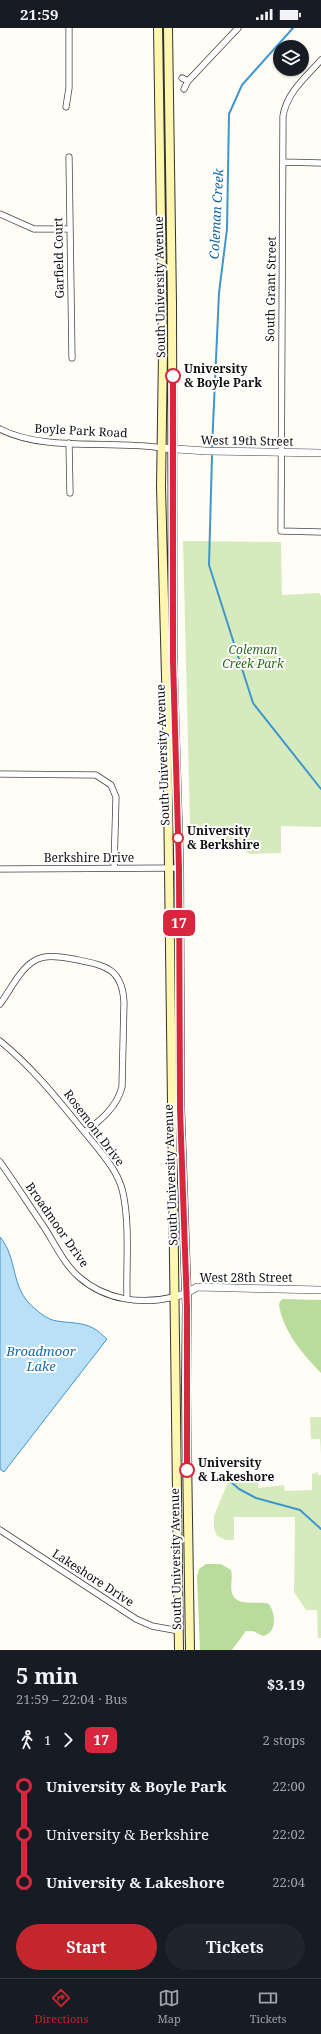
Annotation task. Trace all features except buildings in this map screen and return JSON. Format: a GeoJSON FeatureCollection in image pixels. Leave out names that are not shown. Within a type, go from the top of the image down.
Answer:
{"type":"FeatureCollection","features":[{"type":"Feature","properties":{"kind":"main road","name":"South University Avenue"},"geometry":{"type":"LineString","coordinates":[[158,28],[163,352],[162,448],[172,1057],[179,1650]]}},
{"type":"Feature","properties":{"kind":"main road","name":"South University Avenue"},"geometry":{"type":"LineString","coordinates":[[168,28],[172,303],[173,675],[179,868],[180,1094],[187,1293],[186,1407],[190,1650]]}},
{"type":"Feature","properties":{"kind":"street"},"geometry":{"type":"LineString","coordinates":[[66,107],[69,88],[69,28]]}},
{"type":"Feature","properties":{"kind":"street"},"geometry":{"type":"LineString","coordinates":[[184,89],[188,81],[238,28]]}},
{"type":"Feature","properties":{"kind":"street","name":"South Grant Street"},"geometry":{"type":"LineString","coordinates":[[321,60],[295,88],[286,102],[283,116],[280,452],[281,531],[321,532]]}},
{"type":"Feature","properties":{"kind":"street"},"geometry":{"type":"LineString","coordinates":[[182,78],[188,81]]}},
{"type":"Feature","properties":{"kind":"street","name":"Garfield Court"},"geometry":{"type":"LineString","coordinates":[[69,157],[72,358]]}},
{"type":"Feature","properties":{"kind":"street"},"geometry":{"type":"LineString","coordinates":[[283,162],[321,163]]}},
{"type":"Feature","properties":{"kind":"street"},"geometry":{"type":"LineString","coordinates":[[0,214],[34,229],[69,229]]}},
{"type":"Feature","properties":{"kind":"street","name":"Boyle Park Road"},"geometry":{"type":"LineString","coordinates":[[0,429],[27,439],[69,443],[129,444],[162,448]]}},
{"type":"Feature","properties":{"kind":"street"},"geometry":{"type":"LineString","coordinates":[[69,443],[70,493]]}},
{"type":"Feature","properties":{"kind":"street","name":"West 19th Street"},"geometry":{"type":"LineString","coordinates":[[162,448],[172,450],[206,451],[321,452]]}},
{"type":"Feature","properties":{"kind":"street"},"geometry":{"type":"LineString","coordinates":[[0,774],[91,775],[106,781],[111,785],[116,797],[114,868]]}},
{"type":"Feature","properties":{"kind":"street","name":"Berkshire Drive"},"geometry":{"type":"LineString","coordinates":[[0,869],[179,868]]}},
{"type":"Feature","properties":{"kind":"street"},"geometry":{"type":"LineString","coordinates":[[0,1004],[28,966],[34,961],[46,957],[62,957],[99,964],[109,968],[117,978],[124,998],[122,1087],[119,1097],[108,1112],[86,1132]]}},
{"type":"Feature","properties":{"kind":"street","name":"Rosemont Drive"},"geometry":{"type":"LineString","coordinates":[[0,1041],[34,1072],[86,1132],[110,1164],[123,1191],[126,1214],[127,1299]]}},
{"type":"Feature","properties":{"kind":"street","name":"Broadmoor Drive"},"geometry":{"type":"LineString","coordinates":[[0,1162],[74,1271],[92,1286],[115,1296],[127,1299],[150,1302],[174,1297]]}},
{"type":"Feature","properties":{"kind":"street","name":"West 28th Street"},"geometry":{"type":"LineString","coordinates":[[174,1297],[187,1293],[197,1287],[321,1290]]}},
{"type":"Feature","properties":{"kind":"street","name":"Lakeshore Drive"},"geometry":{"type":"LineString","coordinates":[[0,1530],[136,1619],[152,1626],[179,1631]]}},
{"type":"Feature","properties":{"kind":"green space","name":"Coleman Creek Park"},"geometry":{"type":"Polygon","coordinates":[[[183,541],[281,542],[282,595],[319,593],[321,596],[321,827],[281,826],[281,853],[250,854],[190,824],[183,541]]]}},
{"type":"Feature","properties":{"kind":"green space"},"geometry":{"type":"Polygon","coordinates":[[[283,1299],[321,1300],[321,1373],[307,1358],[289,1334],[281,1315],[279,1305],[280,1301],[283,1299]]]}},
{"type":"Feature","properties":{"kind":"green space"},"geometry":{"type":"Polygon","coordinates":[[[310,1417],[321,1417],[321,1454],[320,1439],[311,1439],[310,1417]]]}},
{"type":"Feature","properties":{"kind":"green space"},"geometry":{"type":"Polygon","coordinates":[[[318,1472],[318,1475],[321,1475],[321,1638],[318,1638],[317,1610],[306,1610],[294,1592],[295,1517],[234,1517],[234,1540],[226,1540],[217,1536],[214,1528],[214,1516],[230,1477],[273,1473],[274,1478],[259,1479],[258,1488],[284,1485],[285,1491],[312,1490],[312,1474],[318,1472]]]}},
{"type":"Feature","properties":{"kind":"green space"},"geometry":{"type":"Polygon","coordinates":[[[206,1564],[221,1564],[231,1570],[231,1588],[234,1598],[248,1603],[269,1604],[273,1613],[274,1623],[268,1634],[263,1636],[253,1631],[246,1631],[232,1650],[200,1650],[197,1576],[199,1569],[206,1564]]]}},
{"type":"Feature","properties":{"kind":"water","name":"Broadmoor Lake"},"geometry":{"type":"Polygon","coordinates":[[[0,1237],[9,1253],[16,1279],[23,1296],[32,1306],[49,1319],[89,1326],[97,1330],[107,1339],[4,1472],[0,1469],[0,1237]]]}},
{"type":"Feature","properties":{"kind":"waterway","name":"Coleman Creek"},"geometry":{"type":"LineString","coordinates":[[212,447],[219,293],[227,229],[229,114],[242,85],[293,28]]}},
{"type":"Feature","properties":{"kind":"waterway","name":"Coleman Creek"},"geometry":{"type":"LineString","coordinates":[[212,456],[209,565],[253,703],[321,789]]}},
{"type":"Feature","properties":{"kind":"waterway"},"geometry":{"type":"LineString","coordinates":[[230,1481],[239,1489],[256,1498],[300,1510],[321,1529]]}},
{"type":"Feature","properties":{"kind":"bus line","name":"17"},"geometry":{"type":"LineString","coordinates":[[173,376],[172,601],[179,868],[180,1109],[187,1307],[187,1470]]}},
{"type":"Feature","properties":{"kind":"place","name":"University & Boyle Park"},"geometry":{"type":"Point","coordinates":[173,376]}},
{"type":"Feature","properties":{"kind":"place","name":"University & Berkshire"},"geometry":{"type":"Point","coordinates":[178,838]}},
{"type":"Feature","properties":{"kind":"place","name":"University & Lakeshore"},"geometry":{"type":"Point","coordinates":[187,1470]}}]}
